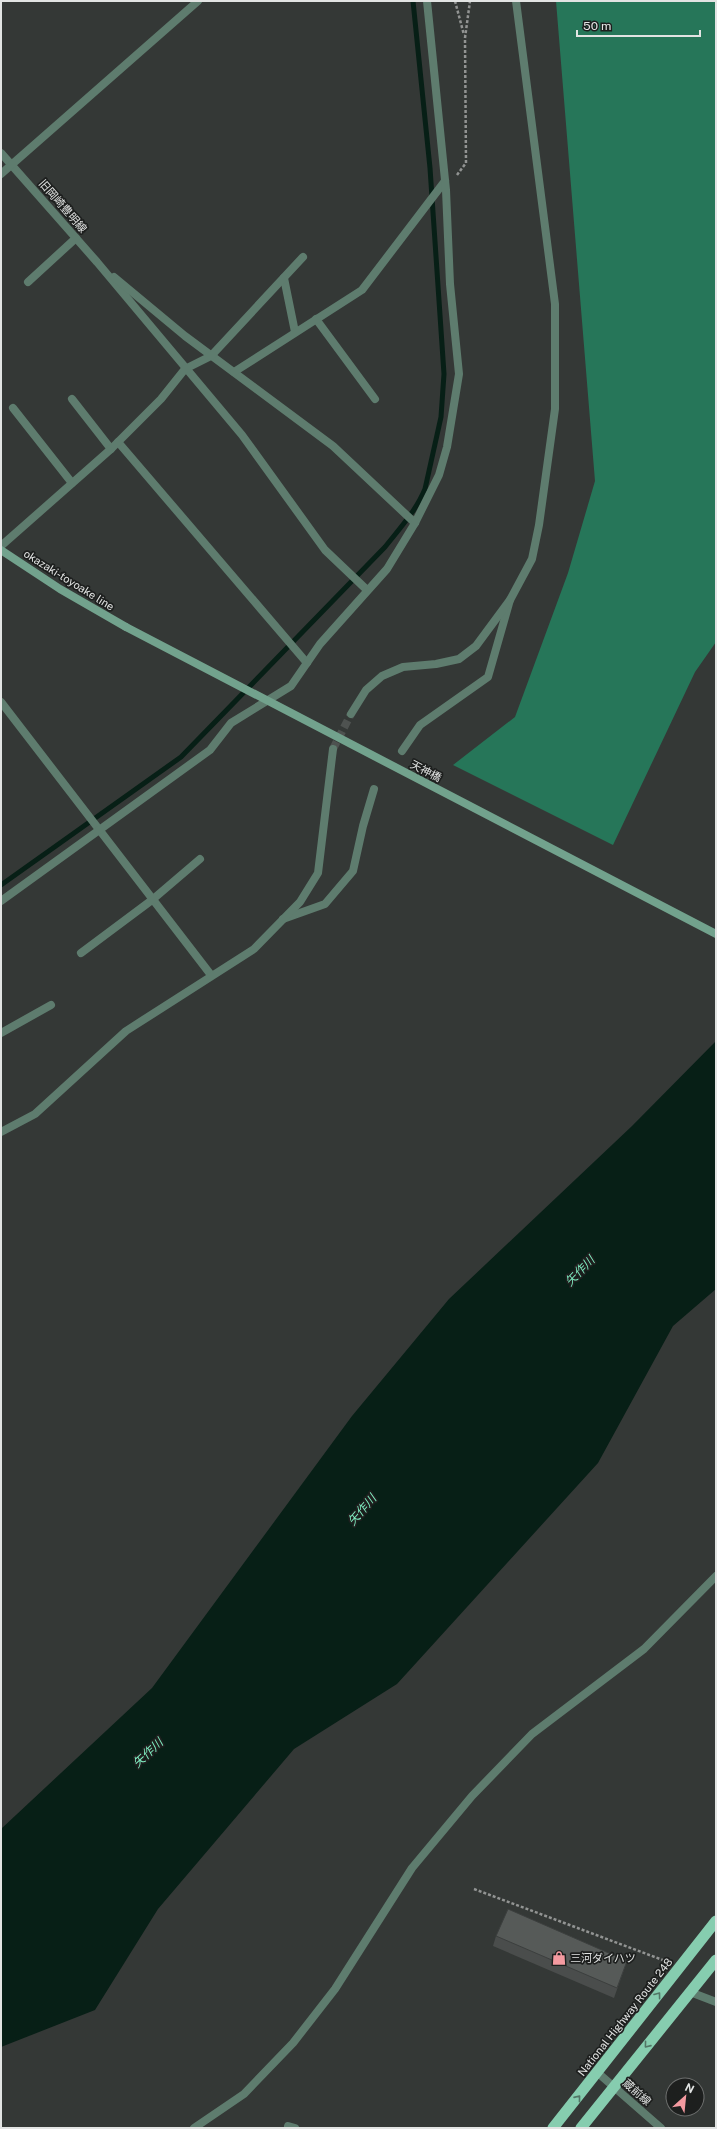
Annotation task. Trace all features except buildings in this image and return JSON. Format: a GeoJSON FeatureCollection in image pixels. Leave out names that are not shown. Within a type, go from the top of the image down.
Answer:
{"type":"FeatureCollection","features":[{"type":"Feature","properties":{"kind":"highway","name":"National Highway Route 248"},"geometry":{"type":"LineString","coordinates":[[553,2128],[598,2073],[716,1921]]}},
{"type":"Feature","properties":{"kind":"highway"},"geometry":{"type":"LineString","coordinates":[[581,2128],[716,1960]]}},
{"type":"Feature","properties":{"kind":"main road","name":"okazaki-toyoake line"},"geometry":{"type":"LineString","coordinates":[[1,550],[60,589],[126,627]]}},
{"type":"Feature","properties":{"kind":"main road","name":"天神橋"},"geometry":{"type":"LineString","coordinates":[[126,627],[716,934]]}},
{"type":"Feature","properties":{"kind":"street"},"geometry":{"type":"LineString","coordinates":[[1,174],[198,1]]}},
{"type":"Feature","properties":{"kind":"street"},"geometry":{"type":"LineString","coordinates":[[1,900],[210,750],[231,723],[291,686],[320,644],[367,590],[387,570],[416,523],[438,475],[445,454],[459,374],[450,284],[446,190],[427,1]]}},
{"type":"Feature","properties":{"kind":"street"},"geometry":{"type":"LineString","coordinates":[[351,714],[366,690],[382,676],[403,667],[436,664],[459,659],[476,646],[510,600],[532,559],[538,532],[555,408],[555,304],[516,1]]}},
{"type":"Feature","properties":{"kind":"street","name":"旧岡崎豊明線"},"geometry":{"type":"LineString","coordinates":[[1,153],[97,262]]}},
{"type":"Feature","properties":{"kind":"street"},"geometry":{"type":"LineString","coordinates":[[234,372],[362,290],[445,181]]}},
{"type":"Feature","properties":{"kind":"street"},"geometry":{"type":"LineString","coordinates":[[28,282],[76,238]]}},
{"type":"Feature","properties":{"kind":"street"},"geometry":{"type":"LineString","coordinates":[[1,546],[111,449],[162,399],[186,370],[211,356],[303,257]]}},
{"type":"Feature","properties":{"kind":"street"},"geometry":{"type":"LineString","coordinates":[[97,262],[150,308],[211,356],[333,446],[416,523]]}},
{"type":"Feature","properties":{"kind":"street"},"geometry":{"type":"LineString","coordinates":[[97,262],[242,436],[325,550],[367,590]]}},
{"type":"Feature","properties":{"kind":"street"},"geometry":{"type":"LineString","coordinates":[[284,278],[295,332]]}},
{"type":"Feature","properties":{"kind":"street"},"geometry":{"type":"LineString","coordinates":[[316,319],[375,399]]}},
{"type":"Feature","properties":{"kind":"street"},"geometry":{"type":"LineString","coordinates":[[72,399],[111,449]]}},
{"type":"Feature","properties":{"kind":"street"},"geometry":{"type":"LineString","coordinates":[[13,408],[72,483]]}},
{"type":"Feature","properties":{"kind":"street"},"geometry":{"type":"LineString","coordinates":[[118,442],[307,663]]}},
{"type":"Feature","properties":{"kind":"street"},"geometry":{"type":"LineString","coordinates":[[402,751],[420,725],[488,677],[510,600]]}},
{"type":"Feature","properties":{"kind":"street"},"geometry":{"type":"LineString","coordinates":[[1,702],[211,975]]}},
{"type":"Feature","properties":{"kind":"street"},"geometry":{"type":"LineString","coordinates":[[1,1132],[34,1114],[126,1031],[211,975],[254,949],[300,902],[318,873],[333,749]]}},
{"type":"Feature","properties":{"kind":"street"},"geometry":{"type":"LineString","coordinates":[[283,919],[325,904],[353,871],[363,826],[374,789]]}},
{"type":"Feature","properties":{"kind":"street"},"geometry":{"type":"LineString","coordinates":[[81,953],[152,900],[200,859]]}},
{"type":"Feature","properties":{"kind":"street"},"geometry":{"type":"LineString","coordinates":[[1,1033],[51,1005]]}},
{"type":"Feature","properties":{"kind":"street"},"geometry":{"type":"LineString","coordinates":[[194,2128],[244,2094],[293,2043],[335,1989],[412,1868],[472,1796],[532,1734],[644,1649],[716,1576]]}},
{"type":"Feature","properties":{"kind":"street"},"geometry":{"type":"LineString","coordinates":[[690,1992],[716,2002]]}},
{"type":"Feature","properties":{"kind":"street","name":"蔵前線"},"geometry":{"type":"LineString","coordinates":[[598,2073],[661,2128]]}},
{"type":"Feature","properties":{"kind":"path"},"geometry":{"type":"LineString","coordinates":[[455,1],[465,38]]}},
{"type":"Feature","properties":{"kind":"path"},"geometry":{"type":"LineString","coordinates":[[446,190],[466,162],[465,38],[470,1]]}},
{"type":"Feature","properties":{"kind":"path"},"geometry":{"type":"LineString","coordinates":[[474,1889],[680,1966]]}},
{"type":"Feature","properties":{"kind":"green space"},"geometry":{"type":"Polygon","coordinates":[[[556,1],[716,1],[716,642],[695,672],[613,845],[453,765],[515,717],[568,573],[595,481],[556,1]]]}},
{"type":"Feature","properties":{"kind":"water","name":"矢作川"},"geometry":{"type":"Polygon","coordinates":[[[716,1041],[716,1289],[673,1326],[598,1463],[397,1684],[294,1749],[158,1909],[95,2010],[1,2047],[1,1829],[152,1688],[352,1416],[449,1299],[632,1126],[716,1041]]]}},
{"type":"Feature","properties":{"kind":"waterway"},"geometry":{"type":"LineString","coordinates":[[1,885],[181,757],[385,547],[417,505],[425,489],[441,417],[444,374],[430,168],[413,1]]}},
{"type":"Feature","properties":{"kind":"tunnel"},"geometry":{"type":"LineString","coordinates":[[333,749],[351,714]]}},
{"type":"Feature","properties":{"kind":"place","name":"三河ダイハツ"},"geometry":{"type":"Point","coordinates":[559,1958]}}]}
